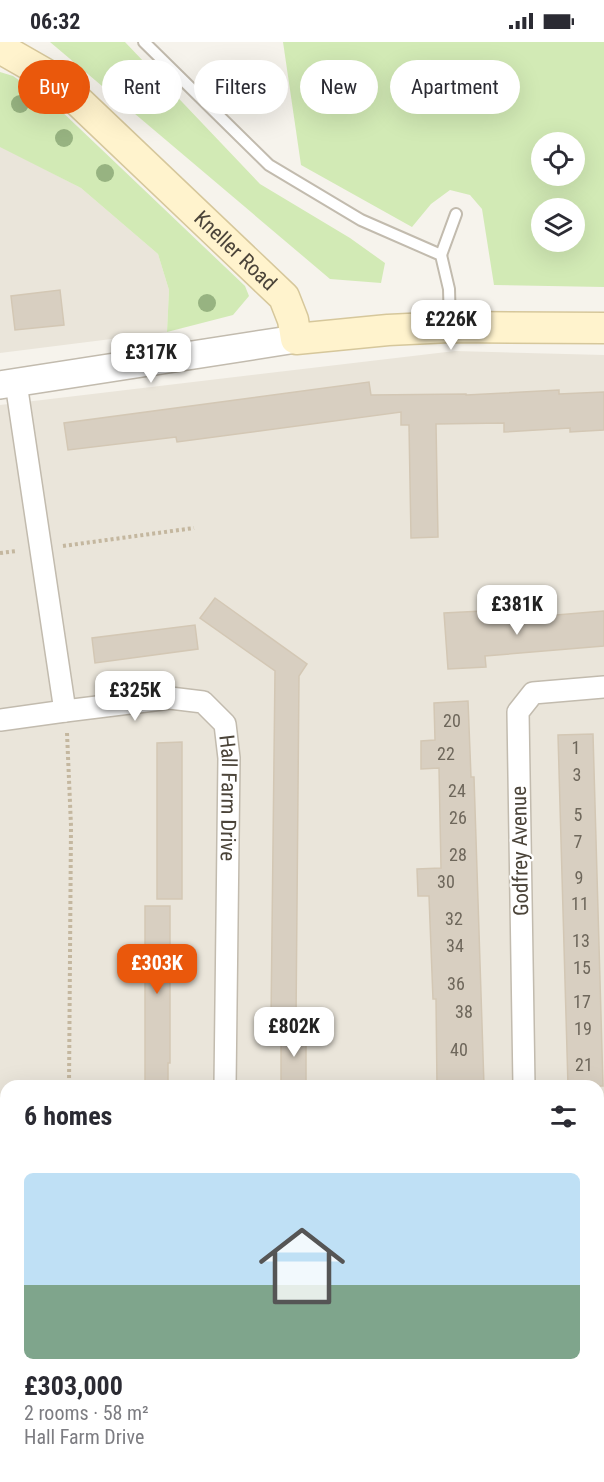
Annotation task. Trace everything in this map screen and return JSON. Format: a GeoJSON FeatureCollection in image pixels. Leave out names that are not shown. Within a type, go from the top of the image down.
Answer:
{"type":"FeatureCollection","features":[{"type":"Feature","properties":{"kind":"main road","name":"Kneller Road"},"geometry":{"type":"LineString","coordinates":[[0,48],[56,80],[284,297],[293,320],[296,339]]}},
{"type":"Feature","properties":{"kind":"main road"},"geometry":{"type":"LineString","coordinates":[[296,339],[388,330],[450,327],[604,328]]}},
{"type":"Feature","properties":{"kind":"street"},"geometry":{"type":"LineString","coordinates":[[65,711],[40,549],[8,384],[296,339]]}},
{"type":"Feature","properties":{"kind":"street","name":"Godfrey Avenue"},"geometry":{"type":"LineString","coordinates":[[524,1080],[518,712],[533,693],[604,687]]}},
{"type":"Feature","properties":{"kind":"street","name":"Hall Farm Drive"},"geometry":{"type":"LineString","coordinates":[[0,720],[170,698],[203,702],[225,724],[229,758],[225,1080]]}},
{"type":"Feature","properties":{"kind":"lane"},"geometry":{"type":"LineString","coordinates":[[144,42],[269,165],[361,220],[441,255]]}},
{"type":"Feature","properties":{"kind":"lane"},"geometry":{"type":"LineString","coordinates":[[450,327],[449,289],[441,255],[456,214]]}},
{"type":"Feature","properties":{"kind":"path"},"geometry":{"type":"LineString","coordinates":[[0,554],[194,528]]}},
{"type":"Feature","properties":{"kind":"path"},"geometry":{"type":"LineString","coordinates":[[65,711],[71,826],[69,1080]]}},
{"type":"Feature","properties":{"kind":"shaded area"},"geometry":{"type":"Polygon","coordinates":[[[0,146],[81,188],[158,254],[169,290],[167,332],[0,353],[0,146]]]}},
{"type":"Feature","properties":{"kind":"shaded area"},"geometry":{"type":"Polygon","coordinates":[[[455,351],[604,355],[604,1080],[0,1080],[0,405],[455,351]]]}},
{"type":"Feature","properties":{"kind":"green space"},"geometry":{"type":"Polygon","coordinates":[[[50,42],[125,42],[142,60],[102,60],[102,86],[90,76],[90,60],[71,60],[50,42]]]}},
{"type":"Feature","properties":{"kind":"green space"},"geometry":{"type":"Polygon","coordinates":[[[283,42],[604,42],[604,287],[494,285],[482,209],[470,195],[450,190],[431,204],[412,227],[301,165],[288,76],[288,60],[286,60],[283,42]]]}},
{"type":"Feature","properties":{"kind":"green space"},"geometry":{"type":"Polygon","coordinates":[[[0,72],[18,80],[18,114],[64,114],[245,286],[249,296],[233,315],[167,332],[169,290],[158,254],[81,188],[0,147],[0,72]]]}},
{"type":"Feature","properties":{"kind":"green space"},"geometry":{"type":"Polygon","coordinates":[[[182,102],[260,184],[350,238],[385,263],[381,283],[330,279],[135,114],[182,114],[182,102]]]}},
{"type":"Feature","properties":{"kind":"building"},"geometry":{"type":"Polygon","coordinates":[[[60,290],[64,325],[15,330],[11,296],[60,290]]]}},
{"type":"Feature","properties":{"kind":"building"},"geometry":{"type":"Polygon","coordinates":[[[369,382],[371,395],[466,395],[559,390],[559,394],[604,392],[604,430],[570,432],[570,428],[504,432],[504,423],[436,424],[438,537],[411,538],[409,425],[401,425],[401,412],[177,442],[176,437],[68,450],[64,423],[369,382]]]}},
{"type":"Feature","properties":{"kind":"building"},"geometry":{"type":"Polygon","coordinates":[[[215,598],[307,664],[299,676],[296,1020],[271,1020],[275,671],[200,618],[215,598]]]}},
{"type":"Feature","properties":{"kind":"building"},"geometry":{"type":"Polygon","coordinates":[[[482,611],[483,621],[604,611],[604,646],[485,656],[486,667],[448,669],[444,613],[482,611]]]}},
{"type":"Feature","properties":{"kind":"building"},"geometry":{"type":"Polygon","coordinates":[[[195,625],[198,649],[95,663],[92,638],[195,625]]]}},
{"type":"Feature","properties":{"kind":"building"},"geometry":{"type":"Polygon","coordinates":[[[468,701],[471,777],[474,777],[484,1080],[437,1080],[436,999],[433,999],[429,896],[418,896],[417,869],[441,868],[439,768],[421,769],[421,741],[435,740],[434,703],[468,701]]]}},
{"type":"Feature","properties":{"kind":"building"},"geometry":{"type":"Polygon","coordinates":[[[593,734],[603,1080],[568,1080],[558,735],[593,734]]]}},
{"type":"Feature","properties":{"kind":"building"},"geometry":{"type":"Polygon","coordinates":[[[182,742],[182,899],[157,899],[157,743],[182,742]]]}},
{"type":"Feature","properties":{"kind":"building"},"geometry":{"type":"Polygon","coordinates":[[[145,906],[170,906],[170,1063],[168,1063],[168,1080],[145,1080],[145,906]]]}},
{"type":"Feature","properties":{"kind":"building"},"geometry":{"type":"Polygon","coordinates":[[[281,1029],[306,1029],[306,1080],[281,1080],[281,1029]]]}}]}
